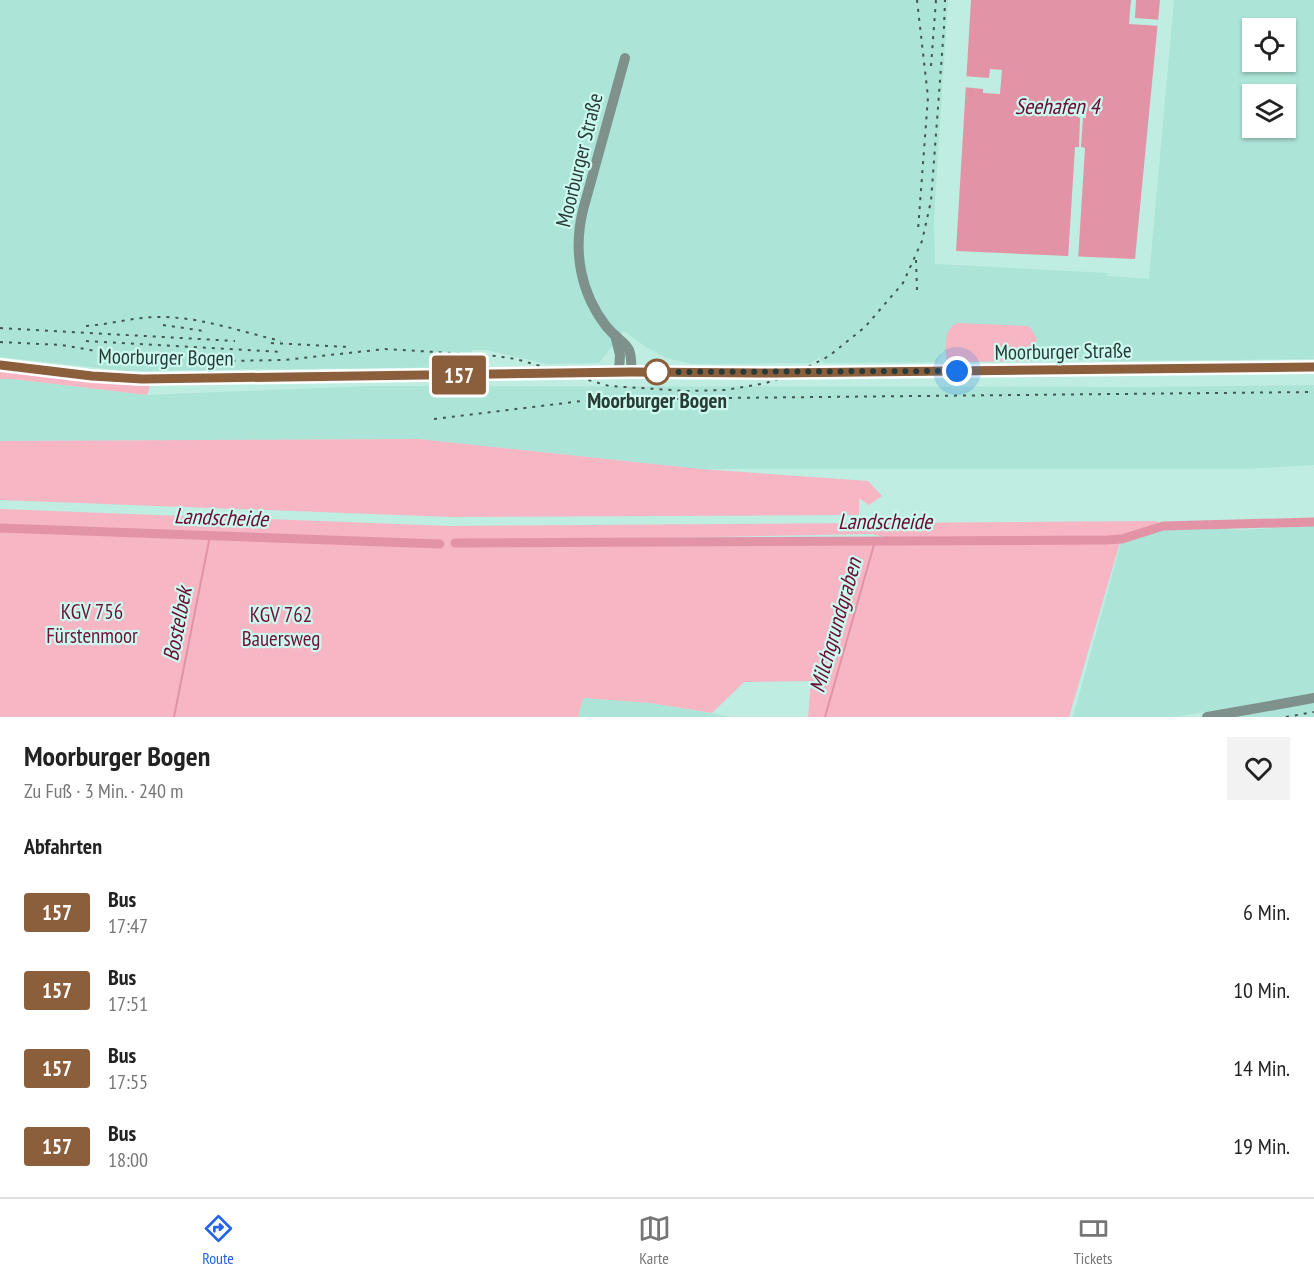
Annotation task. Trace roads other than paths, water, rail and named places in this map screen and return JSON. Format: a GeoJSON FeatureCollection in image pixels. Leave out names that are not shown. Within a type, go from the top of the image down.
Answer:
{"type":"FeatureCollection","features":[{"type":"Feature","properties":{"kind":"main road","name":"Moorburger Bogen"},"geometry":{"type":"LineString","coordinates":[[0,365],[92,376],[142,379],[625,372]]}},
{"type":"Feature","properties":{"kind":"main road","name":"Moorburger Straße"},"geometry":{"type":"LineString","coordinates":[[625,372],[750,373],[1314,367]]}},
{"type":"Feature","properties":{"kind":"street","name":"Moorburger Straße"},"geometry":{"type":"LineString","coordinates":[[625,58],[583,210],[579,233],[580,264],[584,286],[601,318],[614,335],[630,349],[632,358],[625,372]]}},
{"type":"Feature","properties":{"kind":"street"},"geometry":{"type":"LineString","coordinates":[[1207,717],[1314,698]]}},
{"type":"Feature","properties":{"kind":"water","name":"Seehafen 4"},"geometry":{"type":"Polygon","coordinates":[[[971,0],[1160,0],[1135,259],[956,251],[971,0]]]}},
{"type":"Feature","properties":{"kind":"waterway","name":"Landscheide"},"geometry":{"type":"LineString","coordinates":[[455,543],[1106,540],[1122,539],[1163,526],[1314,522]]}},
{"type":"Feature","properties":{"kind":"waterway","name":"Landscheide"},"geometry":{"type":"LineString","coordinates":[[0,528],[440,544]]}},
{"type":"Feature","properties":{"kind":"waterway","name":"Bostelbek"},"geometry":{"type":"LineString","coordinates":[[174,717],[210,536]]}},
{"type":"Feature","properties":{"kind":"waterway","name":"Milchgrundgraben"},"geometry":{"type":"LineString","coordinates":[[825,717],[875,541]]}},
{"type":"Feature","properties":{"kind":"railway"},"geometry":{"type":"LineString","coordinates":[[917,0],[928,97],[918,230]]}},
{"type":"Feature","properties":{"kind":"railway"},"geometry":{"type":"LineString","coordinates":[[931,66],[936,0]]}},
{"type":"Feature","properties":{"kind":"railway"},"geometry":{"type":"LineString","coordinates":[[0,342],[62,345],[158,362],[284,360],[385,349],[495,356],[516,359],[609,386],[687,391],[726,390],[766,383],[796,373],[829,356],[865,327],[903,283],[922,241],[931,201],[945,0]]}},
{"type":"Feature","properties":{"kind":"railway"},"geometry":{"type":"LineString","coordinates":[[916,260],[917,290]]}},
{"type":"Feature","properties":{"kind":"railway"},"geometry":{"type":"LineString","coordinates":[[86,326],[145,318],[179,318],[281,341]]}},
{"type":"Feature","properties":{"kind":"railway"},"geometry":{"type":"LineString","coordinates":[[163,325],[204,331]]}},
{"type":"Feature","properties":{"kind":"railway"},"geometry":{"type":"LineString","coordinates":[[0,328],[235,341]]}},
{"type":"Feature","properties":{"kind":"railway"},"geometry":{"type":"LineString","coordinates":[[86,341],[283,352]]}},
{"type":"Feature","properties":{"kind":"railway"},"geometry":{"type":"LineString","coordinates":[[271,343],[349,347]]}},
{"type":"Feature","properties":{"kind":"railway"},"geometry":{"type":"LineString","coordinates":[[720,398],[1314,392]]}},
{"type":"Feature","properties":{"kind":"railway"},"geometry":{"type":"LineString","coordinates":[[434,419],[582,401],[681,399]]}},
{"type":"Feature","properties":{"kind":"railway"},"geometry":{"type":"LineString","coordinates":[[1286,717],[1314,712]]}},
{"type":"Feature","properties":{"kind":"place","name":"Moorburger Bogen"},"geometry":{"type":"Point","coordinates":[657,372]}},
{"type":"Feature","properties":{"kind":"park label","name":"KGV 756 Fürstenmoor"},"geometry":{"type":"Point","coordinates":[92,623]}},
{"type":"Feature","properties":{"kind":"park label","name":"KGV 762 Bauersweg"},"geometry":{"type":"Point","coordinates":[281,626]}}]}
